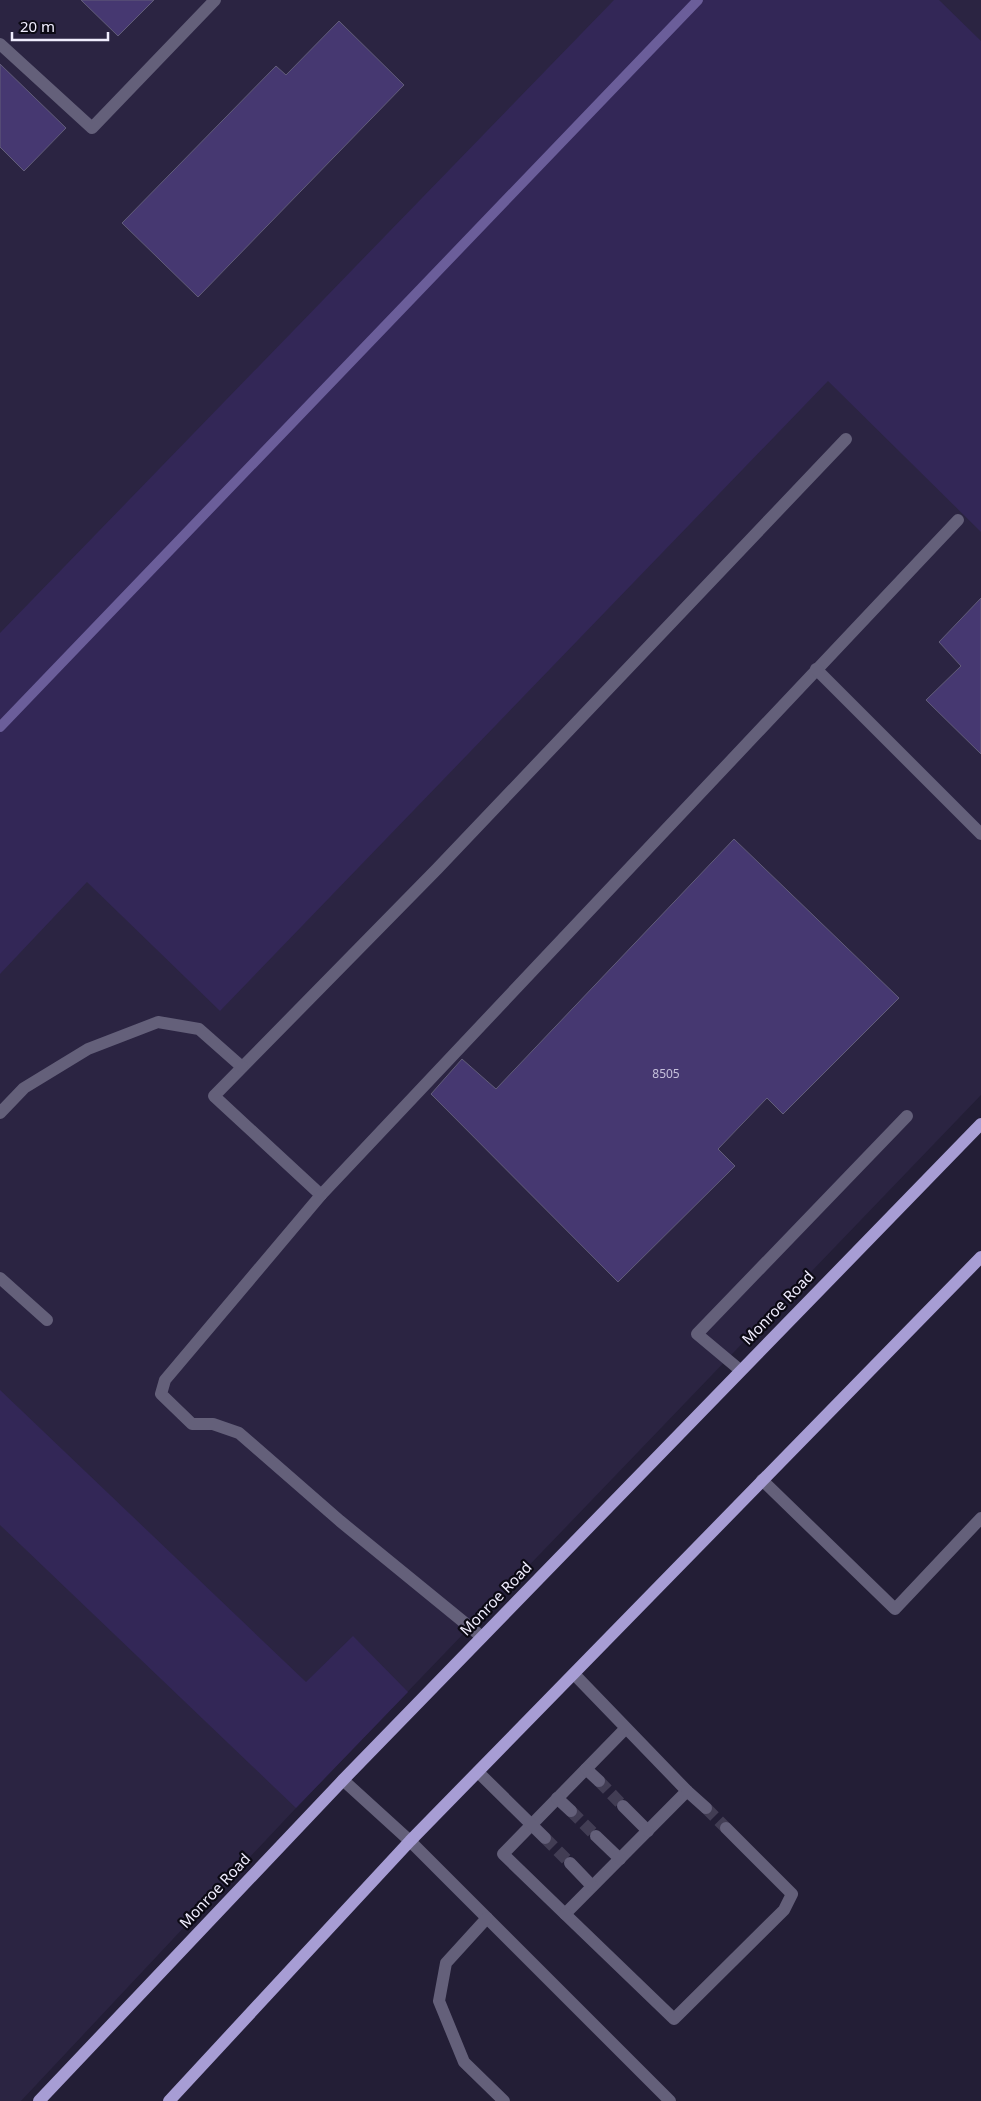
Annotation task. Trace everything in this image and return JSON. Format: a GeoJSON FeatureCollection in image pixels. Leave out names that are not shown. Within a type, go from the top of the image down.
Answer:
{"type":"FeatureCollection","features":[{"type":"Feature","properties":{"kind":"main road","name":"Monroe Road"},"geometry":{"type":"LineString","coordinates":[[39,2101],[343,1780],[981,1124]]}},
{"type":"Feature","properties":{"kind":"main road"},"geometry":{"type":"LineString","coordinates":[[169,2101],[410,1841],[981,1257]]}},
{"type":"Feature","properties":{"kind":"street"},"geometry":{"type":"LineString","coordinates":[[0,44],[92,128],[215,0]]}},
{"type":"Feature","properties":{"kind":"street"},"geometry":{"type":"LineString","coordinates":[[321,1195],[214,1096],[444,862],[846,439]]}},
{"type":"Feature","properties":{"kind":"street"},"geometry":{"type":"LineString","coordinates":[[482,1637],[340,1521],[239,1433],[213,1424],[192,1424],[161,1394],[165,1380],[321,1195],[958,520]]}},
{"type":"Feature","properties":{"kind":"street"},"geometry":{"type":"LineString","coordinates":[[816,669],[981,834]]}},
{"type":"Feature","properties":{"kind":"street"},"geometry":{"type":"LineString","coordinates":[[0,1113],[24,1088],[88,1049],[158,1022],[199,1029],[242,1067]]}},
{"type":"Feature","properties":{"kind":"street"},"geometry":{"type":"LineString","coordinates":[[740,1370],[697,1334],[907,1116]]}},
{"type":"Feature","properties":{"kind":"street"},"geometry":{"type":"LineString","coordinates":[[0,1278],[47,1320]]}},
{"type":"Feature","properties":{"kind":"street"},"geometry":{"type":"LineString","coordinates":[[762,1480],[895,1609],[981,1518]]}},
{"type":"Feature","properties":{"kind":"street"},"geometry":{"type":"LineString","coordinates":[[574,1674],[687,1791],[706,1808]]}},
{"type":"Feature","properties":{"kind":"street"},"geometry":{"type":"LineString","coordinates":[[626,1728],[503,1854],[674,2019],[784,1910],[792,1894],[726,1828]]}},
{"type":"Feature","properties":{"kind":"street"},"geometry":{"type":"LineString","coordinates":[[586,1769],[599,1782]]}},
{"type":"Feature","properties":{"kind":"street"},"geometry":{"type":"LineString","coordinates":[[478,1772],[545,1838]]}},
{"type":"Feature","properties":{"kind":"street"},"geometry":{"type":"LineString","coordinates":[[343,1780],[410,1841],[670,2101]]}},
{"type":"Feature","properties":{"kind":"street"},"geometry":{"type":"LineString","coordinates":[[565,1914],[687,1791]]}},
{"type":"Feature","properties":{"kind":"street"},"geometry":{"type":"LineString","coordinates":[[557,1798],[571,1811]]}},
{"type":"Feature","properties":{"kind":"street"},"geometry":{"type":"LineString","coordinates":[[623,1806],[648,1831]]}},
{"type":"Feature","properties":{"kind":"street"},"geometry":{"type":"LineString","coordinates":[[596,1836],[620,1859]]}},
{"type":"Feature","properties":{"kind":"street"},"geometry":{"type":"LineString","coordinates":[[570,1863],[592,1886]]}},
{"type":"Feature","properties":{"kind":"street"},"geometry":{"type":"LineString","coordinates":[[487,1918],[446,1962],[439,2002],[464,2062],[504,2101]]}},
{"type":"Feature","properties":{"kind":"shaded area"},"geometry":{"type":"Polygon","coordinates":[[[0,0],[981,0],[981,1095],[296,1808],[21,2101],[0,2101],[0,0]]]}},
{"type":"Feature","properties":{"kind":"shaded area"},"geometry":{"type":"Polygon","coordinates":[[[614,0],[939,0],[981,41],[981,532],[828,381],[220,1011],[87,882],[0,974],[0,633],[614,0]]]}},
{"type":"Feature","properties":{"kind":"shaded area"},"geometry":{"type":"Polygon","coordinates":[[[0,1390],[306,1682],[353,1636],[408,1692],[296,1808],[0,1525],[0,1390]]]}},
{"type":"Feature","properties":{"kind":"building"},"geometry":{"type":"Polygon","coordinates":[[[81,0],[154,0],[118,36],[81,0]]]}},
{"type":"Feature","properties":{"kind":"building"},"geometry":{"type":"Polygon","coordinates":[[[339,21],[404,85],[198,297],[122,223],[276,66],[286,75],[339,21]]]}},
{"type":"Feature","properties":{"kind":"building"},"geometry":{"type":"Polygon","coordinates":[[[0,64],[66,128],[24,171],[0,147],[0,64]]]}},
{"type":"Feature","properties":{"kind":"building"},"geometry":{"type":"Polygon","coordinates":[[[981,598],[981,754],[926,700],[961,666],[939,642],[981,598]]]}},
{"type":"Feature","properties":{"kind":"building"},"geometry":{"type":"Polygon","coordinates":[[[734,839],[899,998],[783,1114],[767,1098],[718,1149],[735,1166],[618,1282],[431,1094],[462,1059],[496,1089],[734,839]]]}},
{"type":"Feature","properties":{"kind":"waterway"},"geometry":{"type":"LineString","coordinates":[[0,727],[698,0]]}},
{"type":"Feature","properties":{"kind":"tunnel"},"geometry":{"type":"LineString","coordinates":[[599,1781],[623,1806]]}},
{"type":"Feature","properties":{"kind":"tunnel"},"geometry":{"type":"LineString","coordinates":[[706,1808],[726,1828]]}},
{"type":"Feature","properties":{"kind":"tunnel"},"geometry":{"type":"LineString","coordinates":[[571,1811],[596,1836]]}},
{"type":"Feature","properties":{"kind":"tunnel"},"geometry":{"type":"LineString","coordinates":[[545,1838],[570,1863]]}}]}
